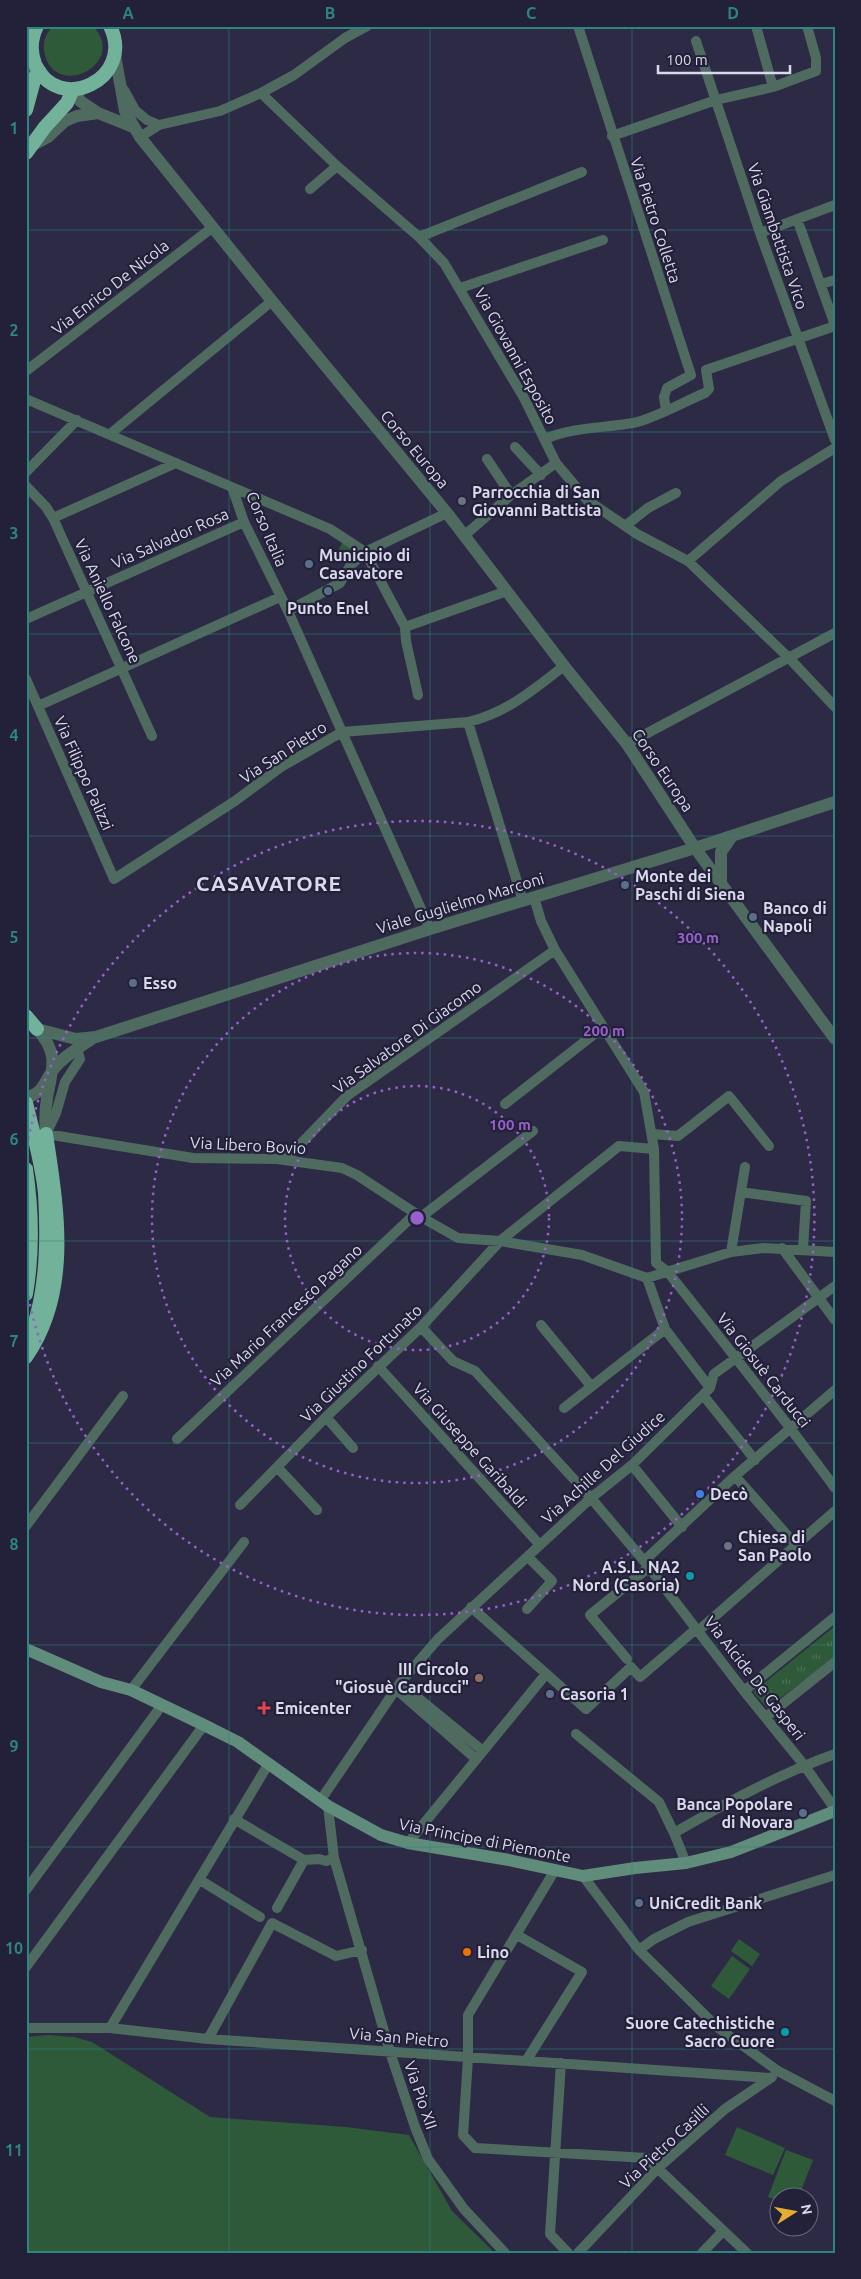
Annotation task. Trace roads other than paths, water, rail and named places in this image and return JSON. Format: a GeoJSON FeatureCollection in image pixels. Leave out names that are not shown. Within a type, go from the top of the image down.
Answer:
{"type":"FeatureCollection","features":[{"type":"Feature","properties":{"kind":"highway"},"geometry":{"type":"LineString","coordinates":[[35,70],[52,83],[74,89],[86,87],[105,75],[115,55],[112,28]]}},
{"type":"Feature","properties":{"kind":"highway"},"geometry":{"type":"LineString","coordinates":[[26,110],[35,77],[31,32]]}},
{"type":"Feature","properties":{"kind":"highway"},"geometry":{"type":"LineString","coordinates":[[29,150],[45,127],[67,103],[74,89]]}},
{"type":"Feature","properties":{"kind":"highway"},"geometry":{"type":"LineString","coordinates":[[26,1016],[32,1027]]}},
{"type":"Feature","properties":{"kind":"highway"},"geometry":{"type":"LineString","coordinates":[[26,1103],[44,1192],[45,1261],[44,1278],[34,1326],[26,1347]]}},
{"type":"Feature","properties":{"kind":"highway"},"geometry":{"type":"LineString","coordinates":[[26,1357],[46,1318],[52,1300],[56,1273],[55,1198],[46,1134]]}},
{"type":"Feature","properties":{"kind":"highway"},"geometry":{"type":"LineString","coordinates":[[26,1169],[30,1193],[30,1258],[26,1294]]}},
{"type":"Feature","properties":{"kind":"main road","name":"Via Principe di Piemonte"},"geometry":{"type":"LineString","coordinates":[[26,1649],[101,1682],[131,1690],[238,1742],[324,1803],[381,1835],[408,1843],[509,1860],[583,1876],[686,1863],[731,1852],[835,1810]]}},
{"type":"Feature","properties":{"kind":"street"},"geometry":{"type":"LineString","coordinates":[[74,89],[80,101],[98,113],[137,132],[159,124],[220,111],[261,93],[294,75],[345,38],[366,26]]}},
{"type":"Feature","properties":{"kind":"street","name":"Via Pietro Colletta"},"geometry":{"type":"LineString","coordinates":[[578,26],[691,376]]}},
{"type":"Feature","properties":{"kind":"street"},"geometry":{"type":"LineString","coordinates":[[756,26],[773,87]]}},
{"type":"Feature","properties":{"kind":"street"},"geometry":{"type":"LineString","coordinates":[[612,136],[716,100],[773,87],[816,72],[816,58],[807,26]]}},
{"type":"Feature","properties":{"kind":"street","name":"Via Giambattista Vico"},"geometry":{"type":"LineString","coordinates":[[696,41],[760,233],[835,440]]}},
{"type":"Feature","properties":{"kind":"street"},"geometry":{"type":"LineString","coordinates":[[115,55],[125,111],[137,132]]}},
{"type":"Feature","properties":{"kind":"street"},"geometry":{"type":"LineString","coordinates":[[119,79],[130,103],[147,120],[159,124]]}},
{"type":"Feature","properties":{"kind":"street","name":"Via Giovanni Esposito"},"geometry":{"type":"LineString","coordinates":[[261,93],[337,166],[419,237],[444,263],[524,398],[556,463],[587,500],[625,526],[688,561],[790,658],[835,707]]}},
{"type":"Feature","properties":{"kind":"street"},"geometry":{"type":"LineString","coordinates":[[29,150],[48,137],[65,121],[77,116],[98,113]]}},
{"type":"Feature","properties":{"kind":"street"},"geometry":{"type":"LineString","coordinates":[[137,132],[136,124],[147,120]]}},
{"type":"Feature","properties":{"kind":"street","name":"Corso Europa"},"geometry":{"type":"LineString","coordinates":[[137,132],[272,302],[447,513],[564,666],[627,744],[694,848],[835,1039]]}},
{"type":"Feature","properties":{"kind":"street"},"geometry":{"type":"LineString","coordinates":[[310,188],[337,166]]}},
{"type":"Feature","properties":{"kind":"street"},"geometry":{"type":"LineString","coordinates":[[419,237],[582,172]]}},
{"type":"Feature","properties":{"kind":"street"},"geometry":{"type":"LineString","coordinates":[[760,233],[835,204]]}},
{"type":"Feature","properties":{"kind":"street"},"geometry":{"type":"LineString","coordinates":[[666,410],[664,397],[668,388],[691,376],[835,325],[797,219]]}},
{"type":"Feature","properties":{"kind":"street","name":"Via Enrico De Nicola"},"geometry":{"type":"LineString","coordinates":[[26,371],[213,227]]}},
{"type":"Feature","properties":{"kind":"street"},"geometry":{"type":"LineString","coordinates":[[460,288],[603,240]]}},
{"type":"Feature","properties":{"kind":"street"},"geometry":{"type":"LineString","coordinates":[[821,284],[835,280]]}},
{"type":"Feature","properties":{"kind":"street"},"geometry":{"type":"LineString","coordinates":[[110,434],[272,302]]}},
{"type":"Feature","properties":{"kind":"street"},"geometry":{"type":"LineString","coordinates":[[545,439],[598,427],[634,423],[650,418],[705,393],[709,389],[706,370]]}},
{"type":"Feature","properties":{"kind":"street","name":"Corso Italia"},"geometry":{"type":"LineString","coordinates":[[26,399],[232,487],[244,522],[288,611],[430,929]]}},
{"type":"Feature","properties":{"kind":"street"},"geometry":{"type":"LineString","coordinates":[[26,472],[77,420]]}},
{"type":"Feature","properties":{"kind":"street"},"geometry":{"type":"LineString","coordinates":[[515,447],[542,475]]}},
{"type":"Feature","properties":{"kind":"street"},"geometry":{"type":"LineString","coordinates":[[688,561],[781,481],[835,448]]}},
{"type":"Feature","properties":{"kind":"street"},"geometry":{"type":"LineString","coordinates":[[486,458],[511,495]]}},
{"type":"Feature","properties":{"kind":"street"},"geometry":{"type":"LineString","coordinates":[[52,518],[176,463]]}},
{"type":"Feature","properties":{"kind":"street"},"geometry":{"type":"LineString","coordinates":[[464,535],[511,495],[542,475],[556,463]]}},
{"type":"Feature","properties":{"kind":"street","name":"Via Aniello Falcone"},"geometry":{"type":"LineString","coordinates":[[26,486],[46,506],[123,669],[152,736]]}},
{"type":"Feature","properties":{"kind":"street"},"geometry":{"type":"LineString","coordinates":[[232,487],[330,529],[365,552],[405,627],[406,641],[418,696]]}},
{"type":"Feature","properties":{"kind":"street"},"geometry":{"type":"LineString","coordinates":[[625,526],[648,508],[676,493]]}},
{"type":"Feature","properties":{"kind":"street"},"geometry":{"type":"LineString","coordinates":[[288,611],[340,583],[350,566],[365,552],[447,513]]}},
{"type":"Feature","properties":{"kind":"street","name":"Via Salvador Rosa"},"geometry":{"type":"LineString","coordinates":[[26,619],[244,522]]}},
{"type":"Feature","properties":{"kind":"street"},"geometry":{"type":"LineString","coordinates":[[405,627],[507,590]]}},
{"type":"Feature","properties":{"kind":"street"},"geometry":{"type":"LineString","coordinates":[[38,706],[280,597]]}},
{"type":"Feature","properties":{"kind":"street"},"geometry":{"type":"LineString","coordinates":[[627,744],[835,633]]}},
{"type":"Feature","properties":{"kind":"street","name":"Via San Pietro"},"geometry":{"type":"LineString","coordinates":[[114,879],[235,801],[281,767],[342,732],[468,722],[485,718],[504,710],[564,666]]}},
{"type":"Feature","properties":{"kind":"street","name":"Via Filippo Palizzi"},"geometry":{"type":"LineString","coordinates":[[26,680],[114,879]]}},
{"type":"Feature","properties":{"kind":"street"},"geometry":{"type":"LineString","coordinates":[[468,722],[529,899],[555,950],[602,1028],[644,1092],[654,1148]]}},
{"type":"Feature","properties":{"kind":"street","name":"Viale Guglielmo Marconi"},"geometry":{"type":"LineString","coordinates":[[26,1098],[35,1095],[46,1084],[53,1070],[77,1048],[96,1037],[430,929],[694,848],[835,802]]}},
{"type":"Feature","properties":{"kind":"street"},"geometry":{"type":"LineString","coordinates":[[720,883],[721,852],[732,836]]}},
{"type":"Feature","properties":{"kind":"street","name":"Via Salvatore Di Giacomo"},"geometry":{"type":"LineString","coordinates":[[285,1160],[347,1096],[555,950]]}},
{"type":"Feature","properties":{"kind":"street"},"geometry":{"type":"LineString","coordinates":[[32,1027],[48,1040],[53,1055],[53,1070],[44,1116],[46,1134]]}},
{"type":"Feature","properties":{"kind":"street","name":"Viale Guglielmo Marconi"},"geometry":{"type":"LineString","coordinates":[[32,1027],[76,1038],[96,1037]]}},
{"type":"Feature","properties":{"kind":"street"},"geometry":{"type":"LineString","coordinates":[[505,1104],[602,1028]]}},
{"type":"Feature","properties":{"kind":"street"},"geometry":{"type":"LineString","coordinates":[[46,1134],[56,1113],[65,1082],[80,1059],[77,1048]]}},
{"type":"Feature","properties":{"kind":"street"},"geometry":{"type":"LineString","coordinates":[[652,1134],[678,1136],[729,1096],[769,1146]]}},
{"type":"Feature","properties":{"kind":"street","name":"Via Mario Francesco Pagano"},"geometry":{"type":"LineString","coordinates":[[177,1439],[419,1215],[533,1130]]}},
{"type":"Feature","properties":{"kind":"street","name":"Via Libero Bovio"},"geometry":{"type":"LineString","coordinates":[[46,1134],[193,1158],[285,1160],[342,1168],[357,1175],[458,1238],[500,1241],[582,1255],[625,1268],[647,1278]]}},
{"type":"Feature","properties":{"kind":"street","name":"Via Giustino Fortunato"},"geometry":{"type":"LineString","coordinates":[[240,1505],[326,1417],[421,1326],[500,1241],[619,1146],[654,1148]]}},
{"type":"Feature","properties":{"kind":"street","name":"Via Giosuè Carducci"},"geometry":{"type":"LineString","coordinates":[[654,1148],[656,1263],[667,1271],[791,1427],[835,1488]]}},
{"type":"Feature","properties":{"kind":"street"},"geometry":{"type":"LineString","coordinates":[[731,1252],[745,1167]]}},
{"type":"Feature","properties":{"kind":"street"},"geometry":{"type":"LineString","coordinates":[[741,1192],[806,1201],[803,1249]]}},
{"type":"Feature","properties":{"kind":"street"},"geometry":{"type":"LineString","coordinates":[[782,1248],[835,1320]]}},
{"type":"Feature","properties":{"kind":"street"},"geometry":{"type":"LineString","coordinates":[[755,1460],[665,1329],[647,1278],[731,1252],[782,1248],[835,1252]]}},
{"type":"Feature","properties":{"kind":"street","name":"Via Achille Del Giudice"},"geometry":{"type":"LineString","coordinates":[[324,1803],[399,1687],[438,1639],[528,1557],[539,1544],[632,1465],[706,1391],[714,1374],[835,1286]]}},
{"type":"Feature","properties":{"kind":"street"},"geometry":{"type":"LineString","coordinates":[[541,1325],[591,1386]]}},
{"type":"Feature","properties":{"kind":"street","name":"Via Alcide De Gasperi"},"geometry":{"type":"LineString","coordinates":[[421,1326],[453,1361],[476,1371],[591,1498],[804,1765],[835,1810]]}},
{"type":"Feature","properties":{"kind":"street"},"geometry":{"type":"LineString","coordinates":[[564,1408],[665,1329]]}},
{"type":"Feature","properties":{"kind":"street","name":"Via Giuseppe Garibaldi"},"geometry":{"type":"LineString","coordinates":[[378,1366],[539,1544]]}},
{"type":"Feature","properties":{"kind":"street"},"geometry":{"type":"LineString","coordinates":[[627,1659],[590,1615],[646,1565],[735,1476],[835,1390]]}},
{"type":"Feature","properties":{"kind":"street"},"geometry":{"type":"LineString","coordinates":[[26,1526],[124,1396]]}},
{"type":"Feature","properties":{"kind":"street"},"geometry":{"type":"LineString","coordinates":[[326,1417],[353,1448]]}},
{"type":"Feature","properties":{"kind":"street"},"geometry":{"type":"LineString","coordinates":[[632,1465],[682,1527]]}},
{"type":"Feature","properties":{"kind":"street"},"geometry":{"type":"LineString","coordinates":[[278,1468],[317,1510]]}},
{"type":"Feature","properties":{"kind":"street"},"geometry":{"type":"LineString","coordinates":[[735,1476],[794,1544]]}},
{"type":"Feature","properties":{"kind":"street"},"geometry":{"type":"LineString","coordinates":[[471,1607],[586,1709],[631,1668],[640,1676],[697,1630],[835,1510]]}},
{"type":"Feature","properties":{"kind":"street"},"geometry":{"type":"LineString","coordinates":[[131,1690],[244,1542]]}},
{"type":"Feature","properties":{"kind":"street"},"geometry":{"type":"LineString","coordinates":[[527,1609],[552,1581],[528,1557]]}},
{"type":"Feature","properties":{"kind":"street"},"geometry":{"type":"LineString","coordinates":[[744,1691],[835,1618]]}},
{"type":"Feature","properties":{"kind":"street"},"geometry":{"type":"LineString","coordinates":[[766,1717],[835,1662]]}},
{"type":"Feature","properties":{"kind":"street"},"geometry":{"type":"LineString","coordinates":[[408,1843],[546,1674]]}},
{"type":"Feature","properties":{"kind":"street"},"geometry":{"type":"LineString","coordinates":[[399,1687],[480,1755]]}},
{"type":"Feature","properties":{"kind":"street"},"geometry":{"type":"LineString","coordinates":[[26,1890],[162,1705]]}},
{"type":"Feature","properties":{"kind":"street"},"geometry":{"type":"LineString","coordinates":[[26,1967],[204,1725]]}},
{"type":"Feature","properties":{"kind":"street"},"geometry":{"type":"LineString","coordinates":[[576,1734],[659,1802],[686,1863]]}},
{"type":"Feature","properties":{"kind":"street"},"geometry":{"type":"LineString","coordinates":[[674,1833],[729,1802],[804,1765],[835,1754]]}},
{"type":"Feature","properties":{"kind":"street"},"geometry":{"type":"LineString","coordinates":[[110,2028],[269,1763]]}},
{"type":"Feature","properties":{"kind":"street","name":"Via Pio XII"},"geometry":{"type":"LineString","coordinates":[[324,1803],[334,1858],[390,2052],[415,2127],[428,2159],[464,2209],[505,2253]]}},
{"type":"Feature","properties":{"kind":"street"},"geometry":{"type":"LineString","coordinates":[[234,1819],[304,1860],[319,1859],[326,1861],[334,1858]]}},
{"type":"Feature","properties":{"kind":"street"},"geometry":{"type":"LineString","coordinates":[[277,1908],[304,1860]]}},
{"type":"Feature","properties":{"kind":"street"},"geometry":{"type":"LineString","coordinates":[[555,1870],[518,1935],[468,2015],[468,2058],[463,2135],[475,2148],[647,2158],[747,2253]]}},
{"type":"Feature","properties":{"kind":"street"},"geometry":{"type":"LineString","coordinates":[[639,1950],[654,1939],[688,1922],[835,1874]]}},
{"type":"Feature","properties":{"kind":"street"},"geometry":{"type":"LineString","coordinates":[[583,1876],[639,1950],[717,2027],[774,2074],[835,2101]]}},
{"type":"Feature","properties":{"kind":"street"},"geometry":{"type":"LineString","coordinates":[[200,1880],[260,1917]]}},
{"type":"Feature","properties":{"kind":"street"},"geometry":{"type":"LineString","coordinates":[[208,2039],[272,1923],[336,1956],[362,1950]]}},
{"type":"Feature","properties":{"kind":"street"},"geometry":{"type":"LineString","coordinates":[[518,1935],[582,1972],[526,2062]]}},
{"type":"Feature","properties":{"kind":"street","name":"Via San Pietro"},"geometry":{"type":"LineString","coordinates":[[26,2028],[110,2028],[208,2039],[468,2058],[774,2074]]}},
{"type":"Feature","properties":{"kind":"street"},"geometry":{"type":"LineString","coordinates":[[561,2063],[550,2234],[568,2253]]}},
{"type":"Feature","properties":{"kind":"street","name":"Via Pietro Casilli"},"geometry":{"type":"LineString","coordinates":[[578,2253],[658,2168],[725,2109],[774,2074]]}},
{"type":"Feature","properties":{"kind":"street"},"geometry":{"type":"LineString","coordinates":[[702,2253],[723,2231]]}},
{"type":"Feature","properties":{"kind":"place","name":"Parrocchia di San Giovanni Battista"},"geometry":{"type":"Point","coordinates":[462,501]}},
{"type":"Feature","properties":{"kind":"place","name":"Municipio di Casavatore"},"geometry":{"type":"Point","coordinates":[309,564]}},
{"type":"Feature","properties":{"kind":"place","name":"Punto Enel"},"geometry":{"type":"Point","coordinates":[328,591]}},
{"type":"Feature","properties":{"kind":"place","name":"Monte dei Paschi di Siena"},"geometry":{"type":"Point","coordinates":[625,885]}},
{"type":"Feature","properties":{"kind":"place","name":"Banco di Napoli"},"geometry":{"type":"Point","coordinates":[753,917]}},
{"type":"Feature","properties":{"kind":"place","name":"Esso"},"geometry":{"type":"Point","coordinates":[133,983]}},
{"type":"Feature","properties":{"kind":"place","name":"Decò"},"geometry":{"type":"Point","coordinates":[700,1494]}},
{"type":"Feature","properties":{"kind":"place","name":"Chiesa di San Paolo"},"geometry":{"type":"Point","coordinates":[728,1546]}},
{"type":"Feature","properties":{"kind":"place","name":"A.S.L. NA2 Nord (Casoria)"},"geometry":{"type":"Point","coordinates":[690,1576]}},
{"type":"Feature","properties":{"kind":"place","name":"III Circolo \"Giosuè Carducci\""},"geometry":{"type":"Point","coordinates":[479,1678]}},
{"type":"Feature","properties":{"kind":"place","name":"Casoria 1"},"geometry":{"type":"Point","coordinates":[550,1694]}},
{"type":"Feature","properties":{"kind":"place","name":"Emicenter"},"geometry":{"type":"Point","coordinates":[264,1708]}},
{"type":"Feature","properties":{"kind":"place","name":"Banca Popolare di Novara"},"geometry":{"type":"Point","coordinates":[803,1813]}},
{"type":"Feature","properties":{"kind":"place","name":"UniCredit Bank"},"geometry":{"type":"Point","coordinates":[639,1903]}},
{"type":"Feature","properties":{"kind":"place","name":"Lino"},"geometry":{"type":"Point","coordinates":[467,1952]}},
{"type":"Feature","properties":{"kind":"place","name":"Suore Catechistiche Sacro Cuore"},"geometry":{"type":"Point","coordinates":[785,2032]}},
{"type":"Feature","properties":{"kind":"district","name":"CASAVATORE"},"geometry":{"type":"Point","coordinates":[269,883]}}]}
